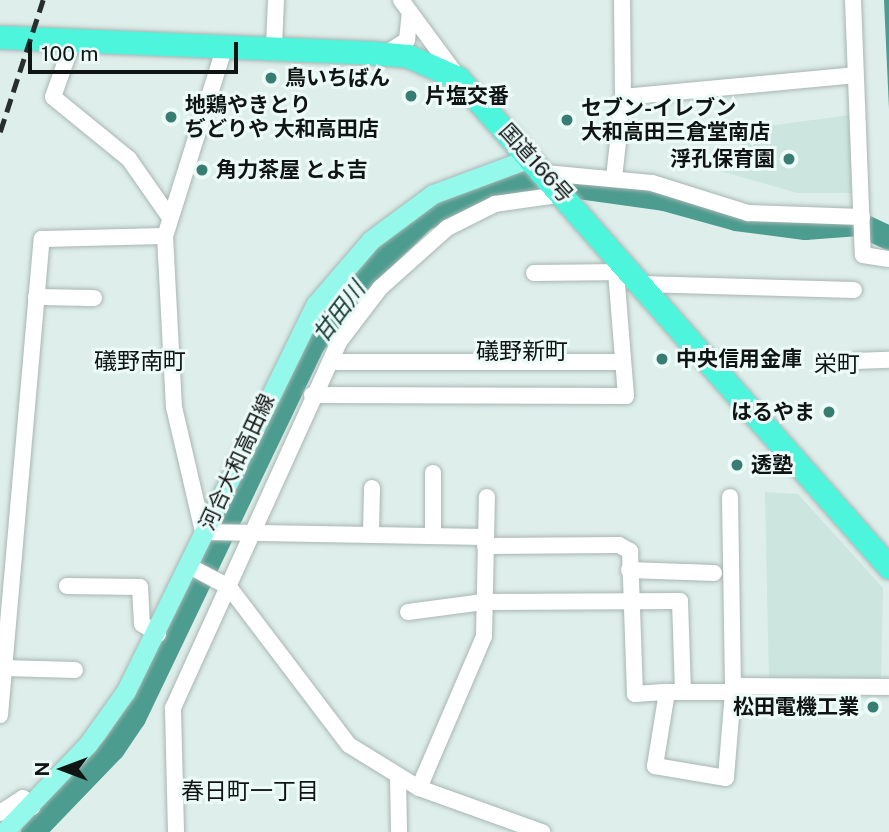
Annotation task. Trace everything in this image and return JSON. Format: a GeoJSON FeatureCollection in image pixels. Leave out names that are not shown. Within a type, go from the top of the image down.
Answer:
{"type":"FeatureCollection","features":[{"type":"Feature","properties":{"kind":"highway","name":"国道166号"},"geometry":{"type":"LineString","coordinates":[[0,37],[274,46],[374,53],[408,57],[458,78],[550,179],[629,276],[889,567]]}},
{"type":"Feature","properties":{"kind":"main road","name":"河合大和高田線"},"geometry":{"type":"LineString","coordinates":[[4,832],[32,807],[88,744],[158,634],[194,569],[316,304],[371,240],[433,194],[550,179]]}},
{"type":"Feature","properties":{"kind":"street"},"geometry":{"type":"LineString","coordinates":[[274,46],[276,0]]}},
{"type":"Feature","properties":{"kind":"street"},"geometry":{"type":"LineString","coordinates":[[614,178],[623,97],[622,0]]}},
{"type":"Feature","properties":{"kind":"street"},"geometry":{"type":"LineString","coordinates":[[853,0],[863,255],[889,259]]}},
{"type":"Feature","properties":{"kind":"street"},"geometry":{"type":"LineString","coordinates":[[374,53],[396,50],[407,40],[406,6]]}},
{"type":"Feature","properties":{"kind":"street"},"geometry":{"type":"LineString","coordinates":[[406,6],[458,78]]}},
{"type":"Feature","properties":{"kind":"street"},"geometry":{"type":"LineString","coordinates":[[73,41],[53,97],[130,159],[169,215]]}},
{"type":"Feature","properties":{"kind":"street"},"geometry":{"type":"LineString","coordinates":[[225,46],[169,215],[165,236],[174,407],[210,532],[245,529],[371,533],[433,535],[485,541],[619,545],[630,551],[627,600],[635,694],[733,692],[742,686],[889,687]]}},
{"type":"Feature","properties":{"kind":"street"},"geometry":{"type":"LineString","coordinates":[[623,97],[854,75]]}},
{"type":"Feature","properties":{"kind":"street"},"geometry":{"type":"LineString","coordinates":[[176,832],[173,708],[245,529],[312,395],[380,288],[447,228],[550,179],[614,178],[748,213],[862,217]]}},
{"type":"Feature","properties":{"kind":"street"},"geometry":{"type":"LineString","coordinates":[[0,715],[4,631],[42,239],[165,236]]}},
{"type":"Feature","properties":{"kind":"street"},"geometry":{"type":"LineString","coordinates":[[534,273],[854,290]]}},
{"type":"Feature","properties":{"kind":"street"},"geometry":{"type":"LineString","coordinates":[[312,395],[626,396],[623,362],[629,276]]}},
{"type":"Feature","properties":{"kind":"street"},"geometry":{"type":"LineString","coordinates":[[36,298],[94,298]]}},
{"type":"Feature","properties":{"kind":"street"},"geometry":{"type":"LineString","coordinates":[[855,361],[889,360]]}},
{"type":"Feature","properties":{"kind":"street"},"geometry":{"type":"LineString","coordinates":[[331,362],[623,362]]}},
{"type":"Feature","properties":{"kind":"street"},"geometry":{"type":"LineString","coordinates":[[433,473],[433,535]]}},
{"type":"Feature","properties":{"kind":"street"},"geometry":{"type":"LineString","coordinates":[[371,533],[372,488]]}},
{"type":"Feature","properties":{"kind":"street"},"geometry":{"type":"LineString","coordinates":[[419,788],[484,636],[487,497]]}},
{"type":"Feature","properties":{"kind":"street"},"geometry":{"type":"LineString","coordinates":[[408,611],[483,602],[680,601],[675,692],[655,766],[726,778],[733,692],[730,498]]}},
{"type":"Feature","properties":{"kind":"street"},"geometry":{"type":"LineString","coordinates":[[194,569],[223,584],[348,745],[398,778],[419,788],[542,832]]}},
{"type":"Feature","properties":{"kind":"street"},"geometry":{"type":"LineString","coordinates":[[629,570],[714,573]]}},
{"type":"Feature","properties":{"kind":"street"},"geometry":{"type":"LineString","coordinates":[[67,586],[140,587],[142,624],[158,634]]}},
{"type":"Feature","properties":{"kind":"street"},"geometry":{"type":"LineString","coordinates":[[3,677],[75,670]]}},
{"type":"Feature","properties":{"kind":"street"},"geometry":{"type":"LineString","coordinates":[[398,778],[399,832]]}},
{"type":"Feature","properties":{"kind":"street"},"geometry":{"type":"LineString","coordinates":[[0,813],[23,798],[32,807]]}},
{"type":"Feature","properties":{"kind":"shaded area"},"geometry":{"type":"Polygon","coordinates":[[[884,0],[889,0],[889,109],[884,0]]]}},
{"type":"Feature","properties":{"kind":"shaded area","name":"浮孔保育園"},"geometry":{"type":"Polygon","coordinates":[[[850,115],[857,193],[797,193],[721,171],[725,146],[741,148],[745,129],[850,115]]]}},
{"type":"Feature","properties":{"kind":"shaded area"},"geometry":{"type":"Polygon","coordinates":[[[765,492],[798,494],[883,588],[881,683],[769,683],[765,492]]]}},
{"type":"Feature","properties":{"kind":"waterway","name":"甘田川"},"geometry":{"type":"LineString","coordinates":[[33,832],[113,749],[134,718],[312,346],[365,276],[424,219],[522,179],[664,199],[736,219],[805,228],[859,224],[889,238]]}},
{"type":"Feature","properties":{"kind":"railway"},"geometry":{"type":"LineString","coordinates":[[0,132],[43,0]]}},
{"type":"Feature","properties":{"kind":"place","name":"鳥いちばん"},"geometry":{"type":"Point","coordinates":[271,78]}},
{"type":"Feature","properties":{"kind":"place","name":"片塩交番"},"geometry":{"type":"Point","coordinates":[411,96]}},
{"type":"Feature","properties":{"kind":"place","name":"地鶏やきとり ぢどりや 大和高田店"},"geometry":{"type":"Point","coordinates":[171,117]}},
{"type":"Feature","properties":{"kind":"place","name":"セブン-イレブン 大和高田三倉堂南店"},"geometry":{"type":"Point","coordinates":[567,120]}},
{"type":"Feature","properties":{"kind":"place","name":"浮孔保育園"},"geometry":{"type":"Point","coordinates":[789,159]}},
{"type":"Feature","properties":{"kind":"place","name":"角力茶屋 とよ吉"},"geometry":{"type":"Point","coordinates":[202,170]}},
{"type":"Feature","properties":{"kind":"place","name":"中央信用金庫"},"geometry":{"type":"Point","coordinates":[662,359]}},
{"type":"Feature","properties":{"kind":"place","name":"はるやま"},"geometry":{"type":"Point","coordinates":[829,412]}},
{"type":"Feature","properties":{"kind":"place","name":"透塾"},"geometry":{"type":"Point","coordinates":[737,465]}},
{"type":"Feature","properties":{"kind":"place","name":"松田電機工業"},"geometry":{"type":"Point","coordinates":[873,707]}},
{"type":"Feature","properties":{"kind":"district","name":"礒野新町"},"geometry":{"type":"Point","coordinates":[522,351]}},
{"type":"Feature","properties":{"kind":"district","name":"礒野南町"},"geometry":{"type":"Point","coordinates":[140,361]}},
{"type":"Feature","properties":{"kind":"district","name":"栄町"},"geometry":{"type":"Point","coordinates":[837,364]}},
{"type":"Feature","properties":{"kind":"district","name":"春日町一丁目"},"geometry":{"type":"Point","coordinates":[250,791]}}]}
